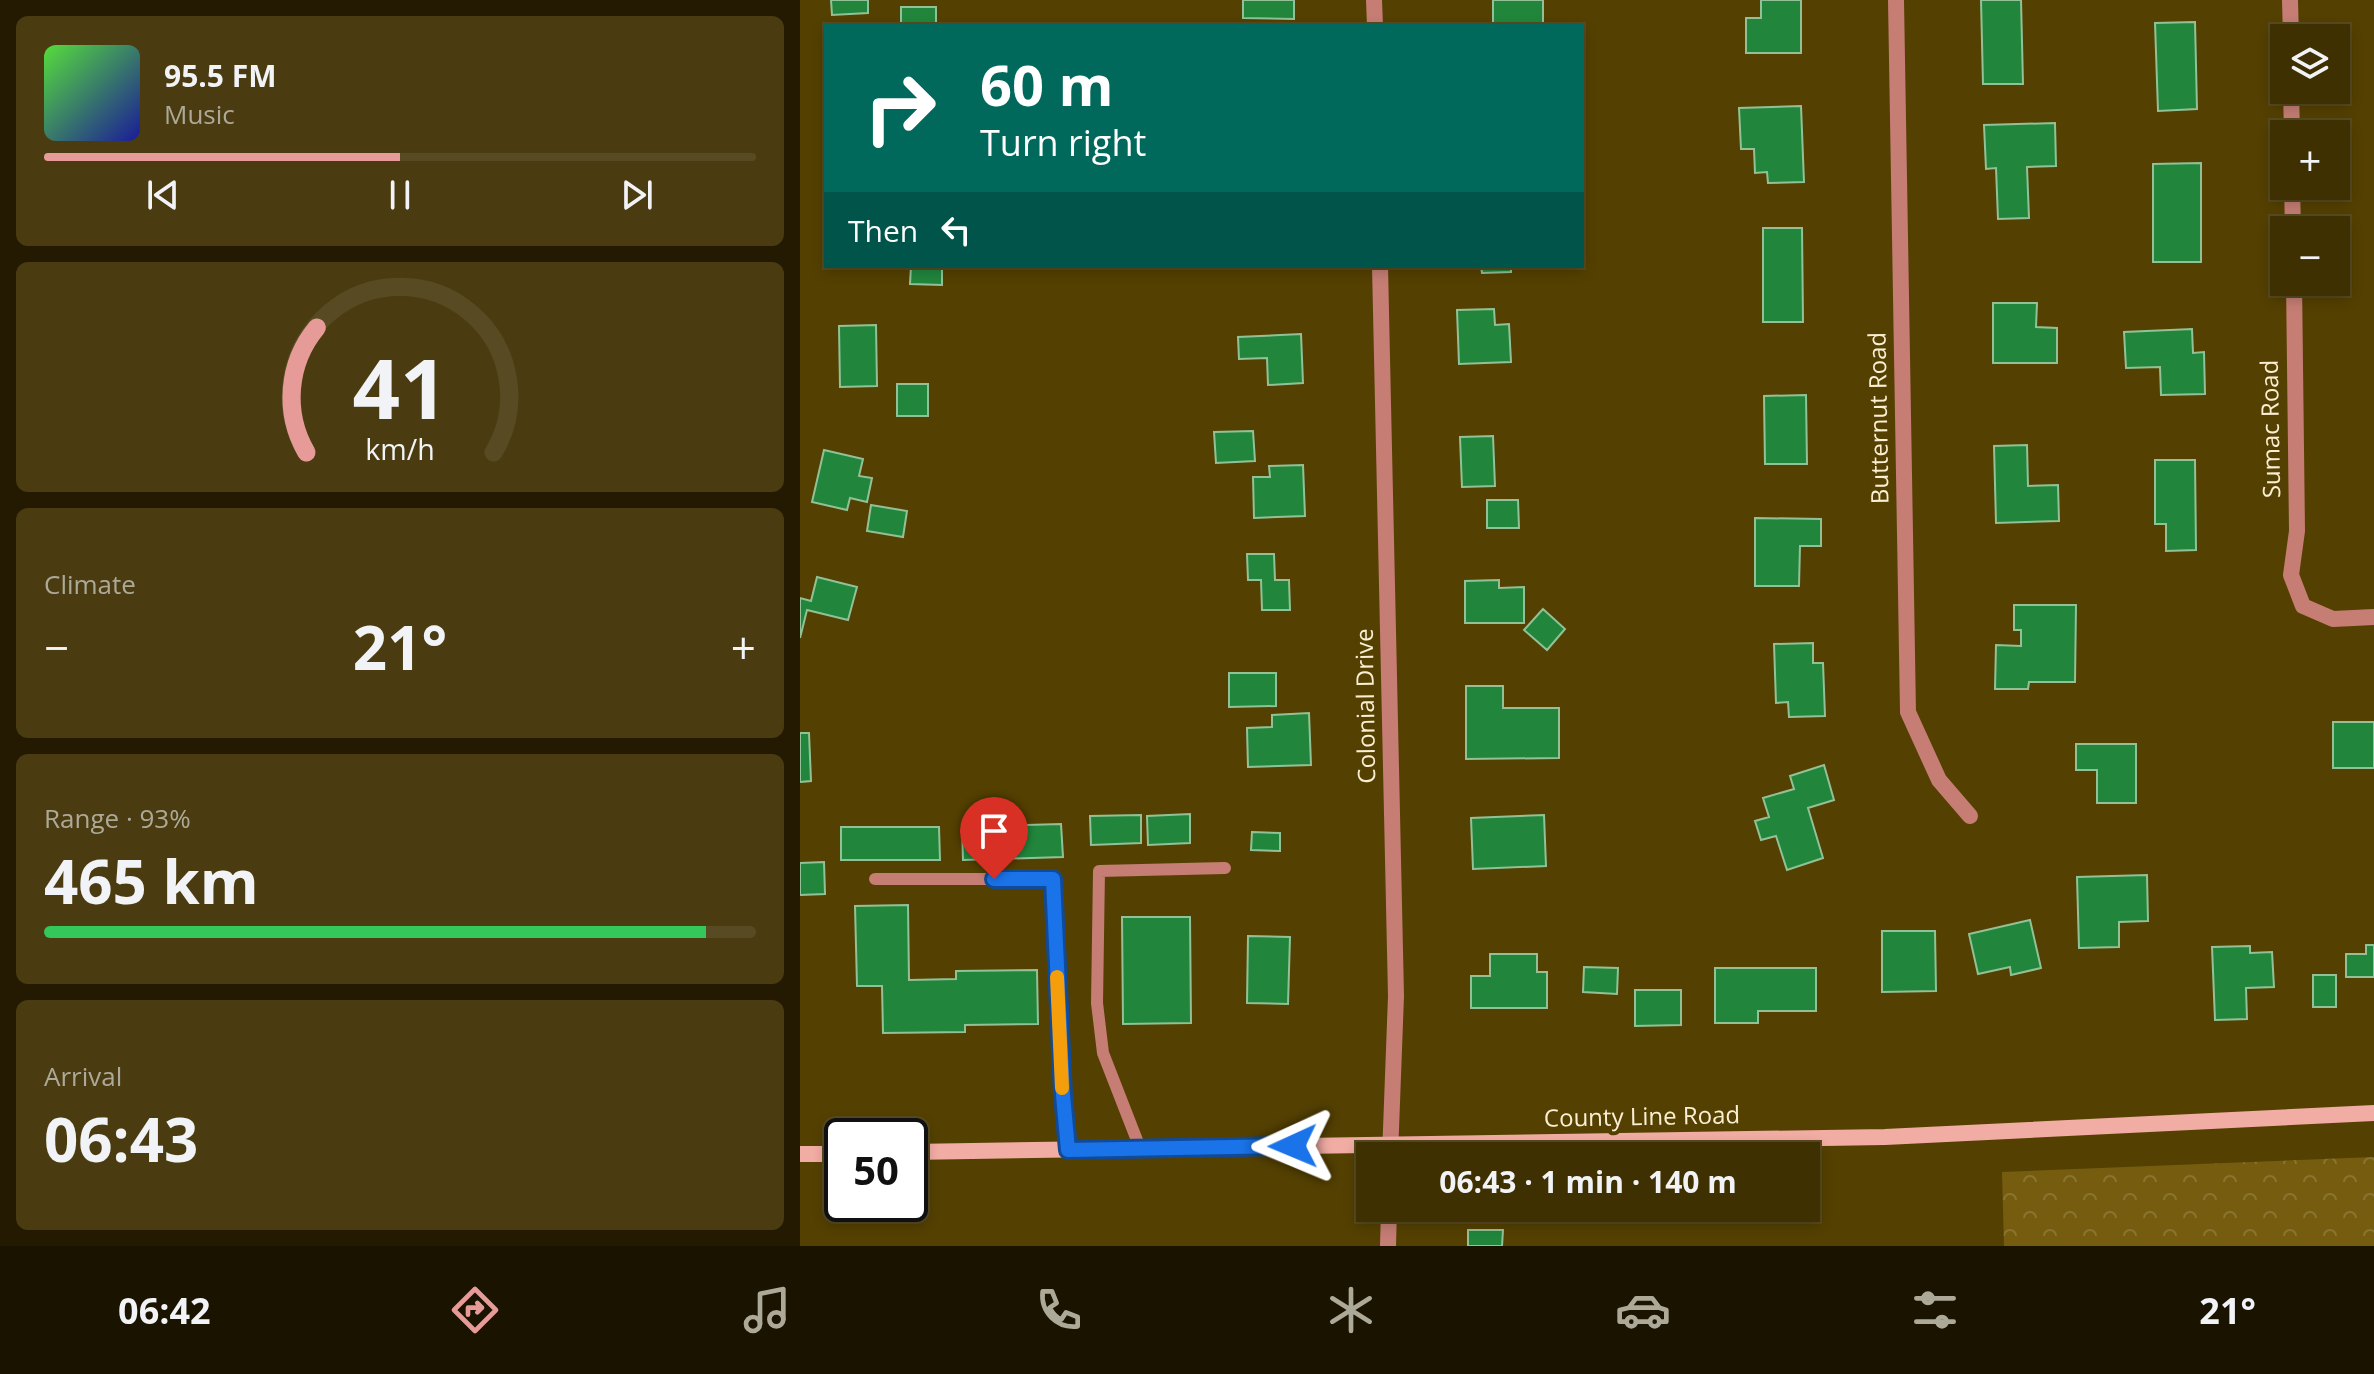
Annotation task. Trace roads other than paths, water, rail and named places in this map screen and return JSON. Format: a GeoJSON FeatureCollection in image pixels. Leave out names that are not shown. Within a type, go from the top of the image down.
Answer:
{"type":"FeatureCollection","features":[{"type":"Feature","properties":{"kind":"main road","name":"County Line Road"},"geometry":{"type":"LineString","coordinates":[[1695,1142],[1885,1137],[2374,1113]]}},
{"type":"Feature","properties":{"kind":"main road","name":"County Line Road"},"geometry":{"type":"LineString","coordinates":[[928,1152],[1140,1148],[1356,1150]]}},
{"type":"Feature","properties":{"kind":"main road"},"geometry":{"type":"LineString","coordinates":[[800,1154],[824,1154]]}},
{"type":"Feature","properties":{"kind":"street"},"geometry":{"type":"LineString","coordinates":[[1374,0],[1375,24]]}},
{"type":"Feature","properties":{"kind":"street","name":"Butternut Road"},"geometry":{"type":"LineString","coordinates":[[1896,0],[1908,712],[1939,780],[1970,816]]}},
{"type":"Feature","properties":{"kind":"street"},"geometry":{"type":"LineString","coordinates":[[2290,0],[2291,24]]}},
{"type":"Feature","properties":{"kind":"street","name":"Colonial Drive"},"geometry":{"type":"LineString","coordinates":[[1380,268],[1396,996],[1390,1142]]}},
{"type":"Feature","properties":{"kind":"street","name":"Sumac Road"},"geometry":{"type":"LineString","coordinates":[[2294,296],[2297,531],[2291,575],[2303,606],[2333,619],[2374,617]]}},
{"type":"Feature","properties":{"kind":"street"},"geometry":{"type":"LineString","coordinates":[[1388,1246],[1389,1222]]}},
{"type":"Feature","properties":{"kind":"lane"},"geometry":{"type":"LineString","coordinates":[[1140,1148],[1103,1053],[1097,1003],[1099,871],[1225,868]]}},
{"type":"Feature","properties":{"kind":"lane"},"geometry":{"type":"LineString","coordinates":[[875,879],[1053,879],[1068,1150]]}}]}
